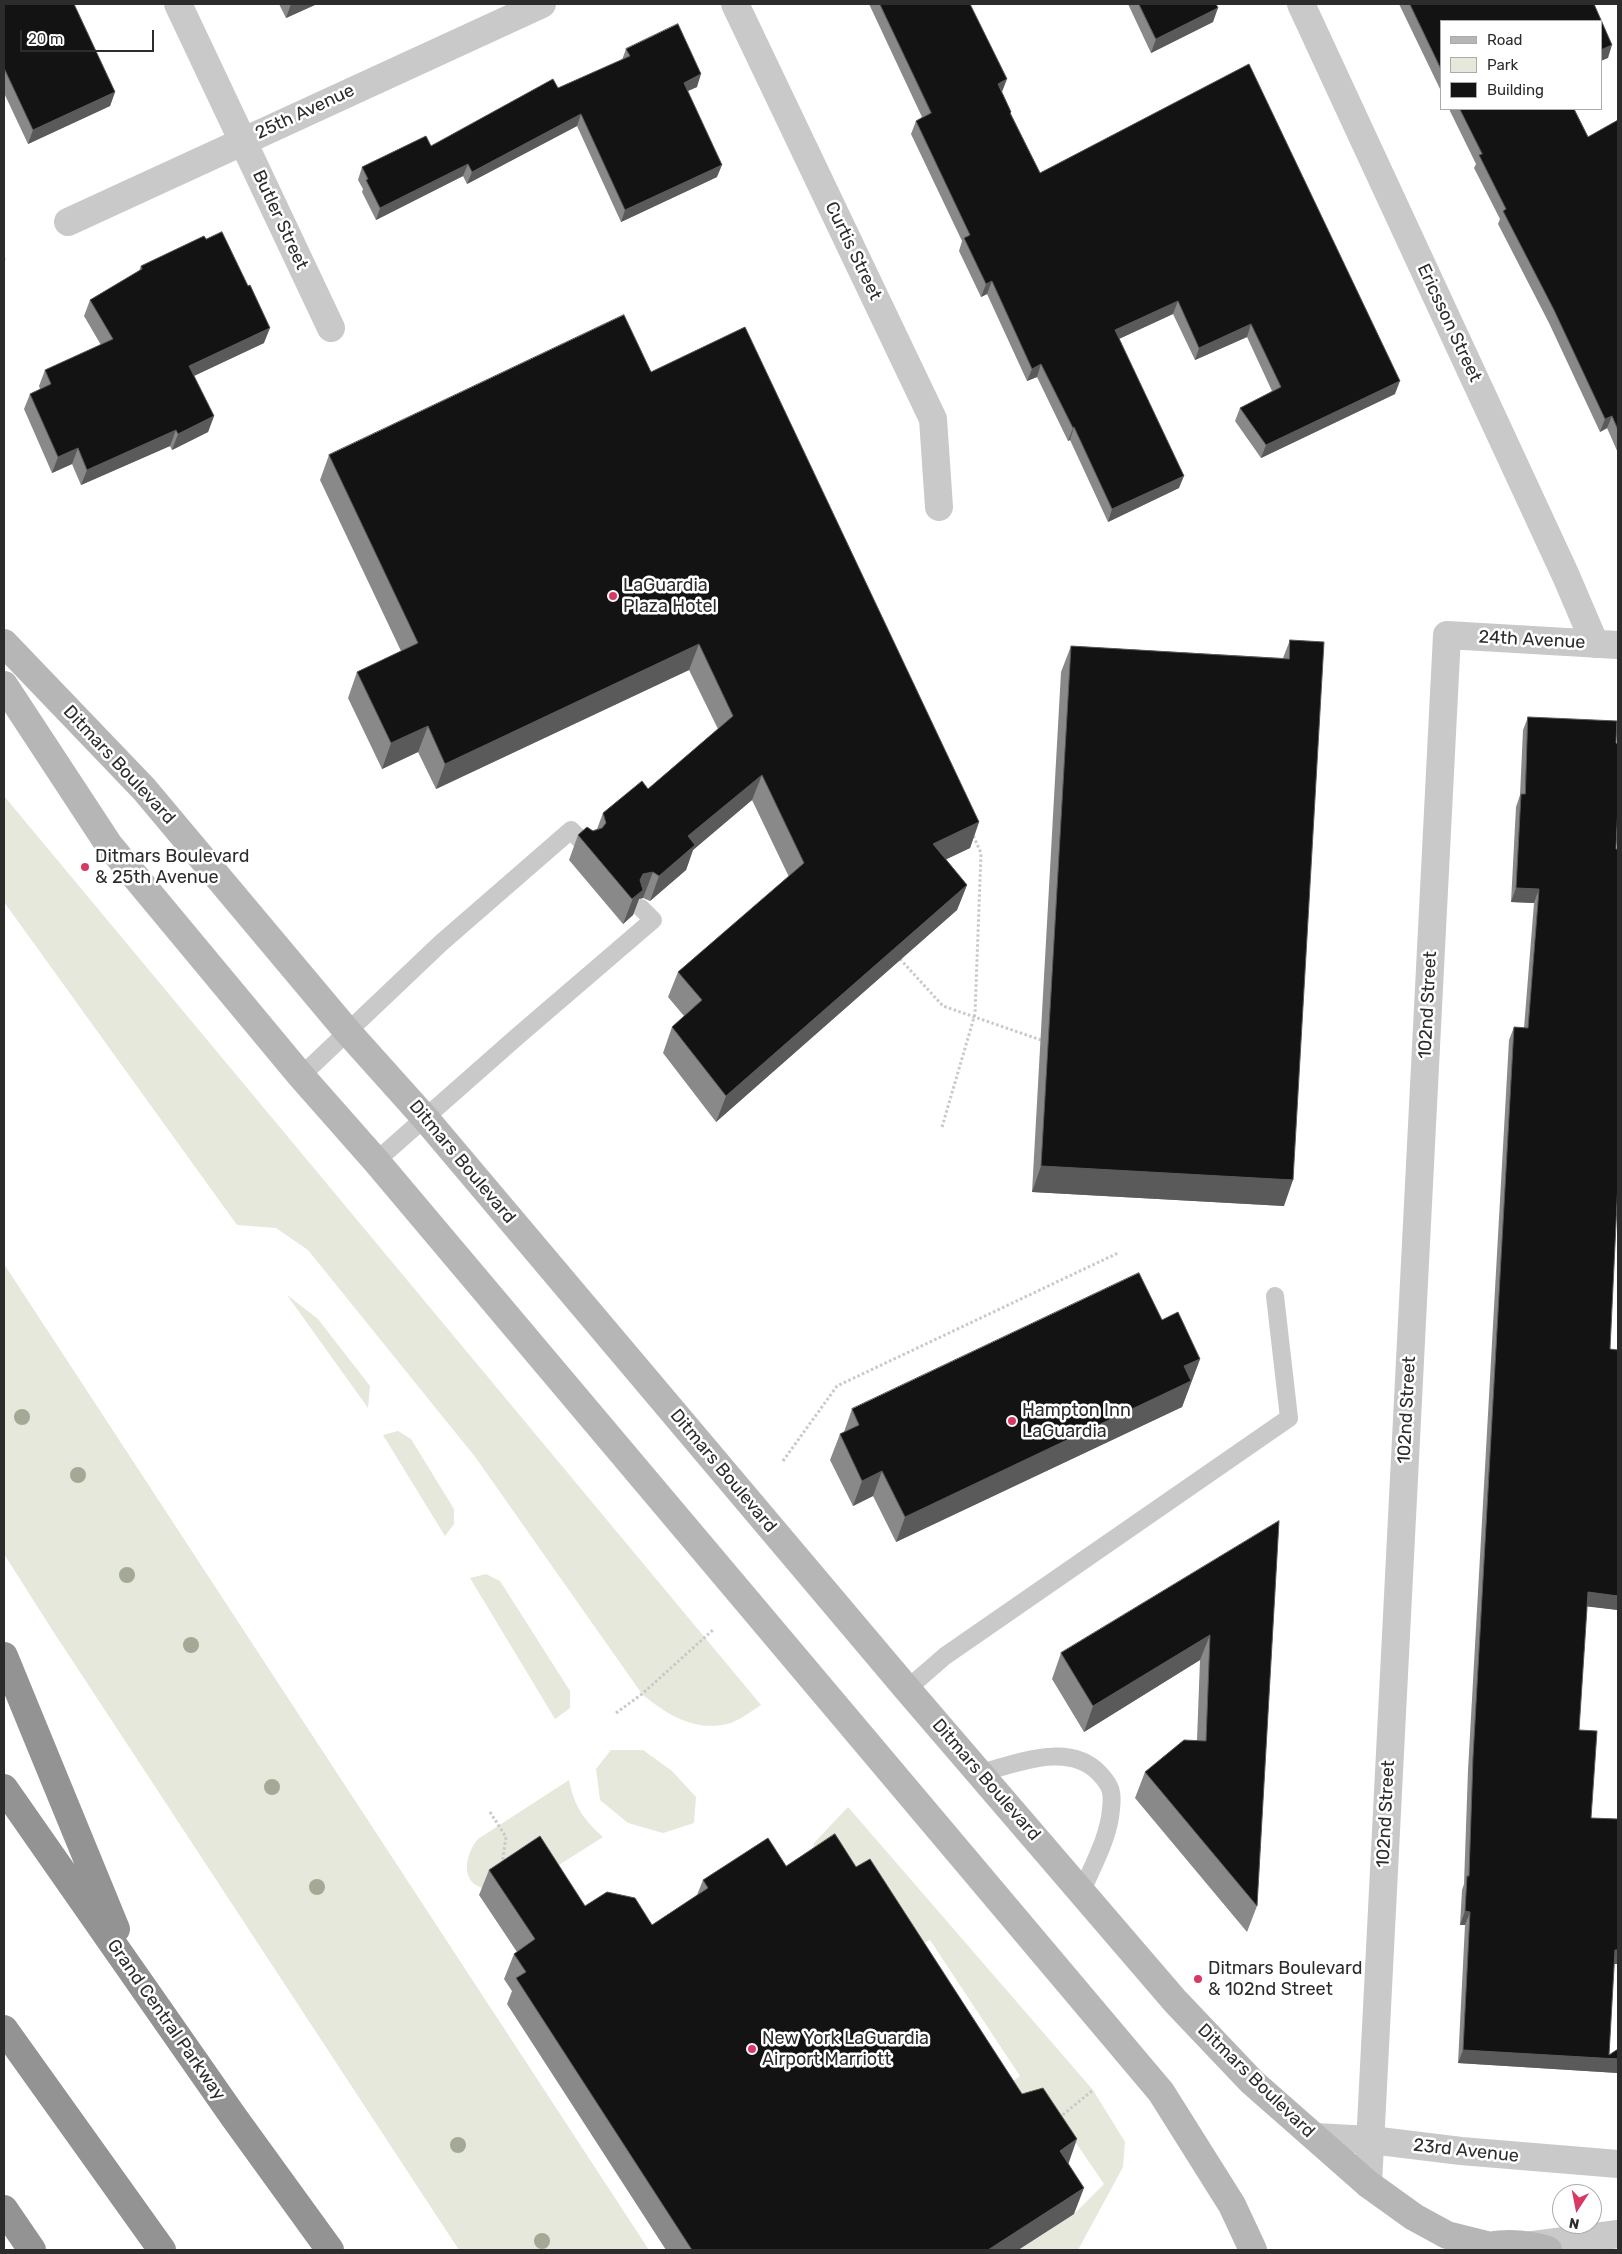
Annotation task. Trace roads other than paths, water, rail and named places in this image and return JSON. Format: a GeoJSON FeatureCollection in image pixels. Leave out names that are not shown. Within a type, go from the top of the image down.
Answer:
{"type":"FeatureCollection","features":[{"type":"Feature","properties":{"kind":"highway"},"geometry":{"type":"LineString","coordinates":[[4,1656],[136,1976]]}},
{"type":"Feature","properties":{"kind":"highway","name":"Grand Central Parkway"},"geometry":{"type":"LineString","coordinates":[[4,1788],[232,2116],[330,2250]]}},
{"type":"Feature","properties":{"kind":"highway"},"geometry":{"type":"LineString","coordinates":[[4,2029],[162,2250]]}},
{"type":"Feature","properties":{"kind":"highway"},"geometry":{"type":"LineString","coordinates":[[4,2209],[32,2250]]}},
{"type":"Feature","properties":{"kind":"street","name":"Butler Street"},"geometry":{"type":"LineString","coordinates":[[178,4],[331,328]]}},
{"type":"Feature","properties":{"kind":"street","name":"25th Avenue"},"geometry":{"type":"LineString","coordinates":[[68,222],[542,4]]}},
{"type":"Feature","properties":{"kind":"street","name":"Curtis Street"},"geometry":{"type":"LineString","coordinates":[[735,4],[933,419],[939,507]]}},
{"type":"Feature","properties":{"kind":"street","name":"Ericsson Street"},"geometry":{"type":"LineString","coordinates":[[1301,4],[1562,567],[1607,645]]}},
{"type":"Feature","properties":{"kind":"street","name":"24th Avenue"},"geometry":{"type":"LineString","coordinates":[[1446,636],[1607,645]]}},
{"type":"Feature","properties":{"kind":"street","name":"102nd Street"},"geometry":{"type":"LineString","coordinates":[[1368,2184],[1446,636]]}},
{"type":"Feature","properties":{"kind":"street","name":"Ditmars Boulevard"},"geometry":{"type":"LineString","coordinates":[[4,644],[144,789],[347,1031],[425,1118],[907,1689],[1189,2015],[1252,2082],[1368,2184],[1414,2217],[1447,2235],[1479,2248],[1540,2248]]}},
{"type":"Feature","properties":{"kind":"street"},"geometry":{"type":"LineString","coordinates":[[4,686],[109,845],[300,1076],[376,1161],[1161,2092],[1232,2205],[1253,2250]]}},
{"type":"Feature","properties":{"kind":"street","name":"23rd Avenue"},"geometry":{"type":"LineString","coordinates":[[1314,2137],[1371,2140],[1461,2151],[1618,2164]]}},
{"type":"Feature","properties":{"kind":"street"},"geometry":{"type":"LineString","coordinates":[[1540,2248],[1618,2234]]}},
{"type":"Feature","properties":{"kind":"lane"},"geometry":{"type":"LineString","coordinates":[[300,1076],[441,943],[571,830],[586,846]]}},
{"type":"Feature","properties":{"kind":"lane"},"geometry":{"type":"LineString","coordinates":[[376,1161],[519,1034],[653,920],[641,908]]}},
{"type":"Feature","properties":{"kind":"lane"},"geometry":{"type":"LineString","coordinates":[[907,1689],[945,1656],[1289,1418],[1275,1296]]}},
{"type":"Feature","properties":{"kind":"lane"},"geometry":{"type":"LineString","coordinates":[[981,1773],[1032,1759],[1059,1756],[1091,1764],[1110,1785],[1111,1809],[1103,1842],[1082,1891]]}},
{"type":"Feature","properties":{"kind":"place","name":"LaGuardia Plaza Hotel"},"geometry":{"type":"Point","coordinates":[613,596]}},
{"type":"Feature","properties":{"kind":"place","name":"Ditmars Boulevard & 25th Avenue"},"geometry":{"type":"Point","coordinates":[85,867]}},
{"type":"Feature","properties":{"kind":"place","name":"Hampton Inn LaGuardia"},"geometry":{"type":"Point","coordinates":[1012,1421]}},
{"type":"Feature","properties":{"kind":"place","name":"Ditmars Boulevard & 102nd Street"},"geometry":{"type":"Point","coordinates":[1198,1979]}},
{"type":"Feature","properties":{"kind":"place","name":"New York LaGuardia Airport Marriott"},"geometry":{"type":"Point","coordinates":[752,2049]}}]}
